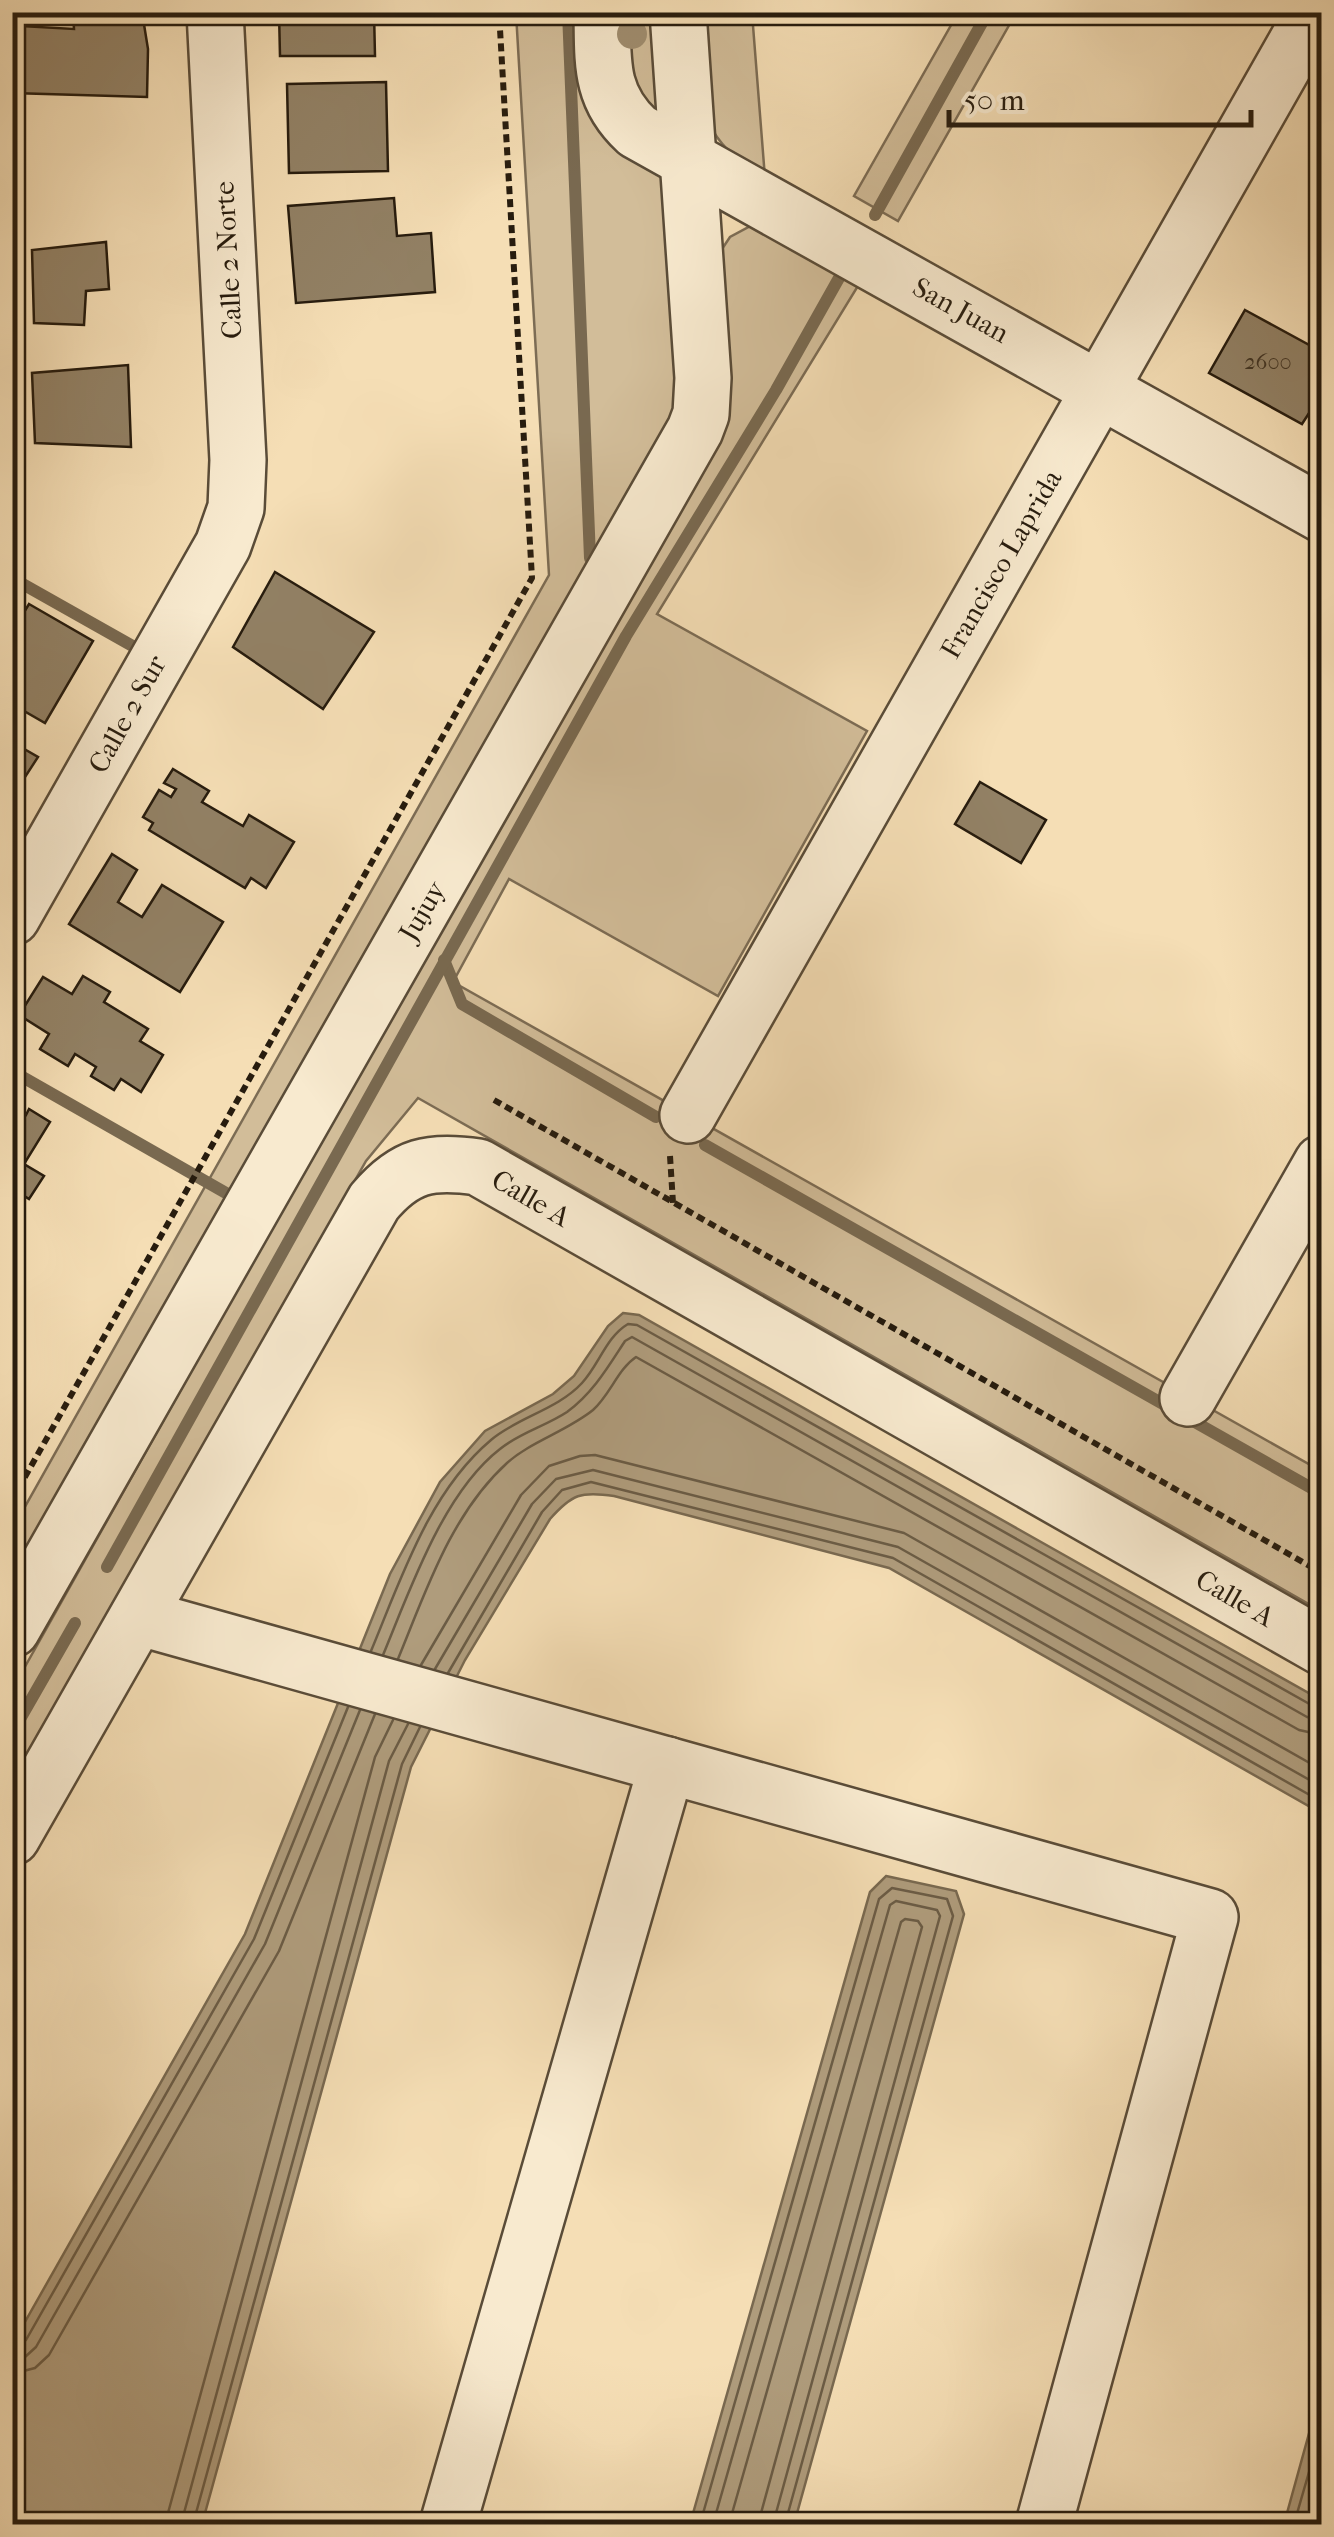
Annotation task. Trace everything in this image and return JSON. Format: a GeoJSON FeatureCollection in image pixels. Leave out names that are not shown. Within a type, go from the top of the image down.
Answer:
{"type":"FeatureCollection","features":[{"type":"Feature","properties":{"kind":"street","name":"Calle 2 Norte"},"geometry":{"type":"LineString","coordinates":[[216,12],[237,440],[236,508]]}},
{"type":"Feature","properties":{"kind":"street","name":"San Juan"},"geometry":{"type":"LineString","coordinates":[[602,12],[605,77],[610,96],[619,114],[638,132],[1322,514]]}},
{"type":"Feature","properties":{"kind":"street","name":"Jujuy"},"geometry":{"type":"LineString","coordinates":[[12,1629],[695,430],[701,414],[703,378],[678,12]]}},
{"type":"Feature","properties":{"kind":"street","name":"Francisco Laprida"},"geometry":{"type":"LineString","coordinates":[[688,1115],[1314,12]]}},
{"type":"Feature","properties":{"kind":"street","name":"Calle 2 Sur"},"geometry":{"type":"LineString","coordinates":[[12,917],[223,545],[236,508]]}},
{"type":"Feature","properties":{"kind":"street","name":"Calle A"},"geometry":{"type":"LineString","coordinates":[[12,1838],[374,1202],[393,1180],[420,1167],[447,1162],[478,1168],[1322,1647]]}},
{"type":"Feature","properties":{"kind":"street"},"geometry":{"type":"LineString","coordinates":[[1188,1398],[1322,1163]]}},
{"type":"Feature","properties":{"kind":"street"},"geometry":{"type":"LineString","coordinates":[[138,1617],[1210,1917],[1044,2524]]}},
{"type":"Feature","properties":{"kind":"street"},"geometry":{"type":"LineString","coordinates":[[448,2524],[667,1765]]}},
{"type":"Feature","properties":{"kind":"path"},"geometry":{"type":"LineString","coordinates":[[12,1500],[532,578],[498,12]]}},
{"type":"Feature","properties":{"kind":"path"},"geometry":{"type":"LineString","coordinates":[[494,1100],[1322,1572]]}},
{"type":"Feature","properties":{"kind":"shaded area"},"geometry":{"type":"Polygon","coordinates":[[[516,13],[588,13],[673,172],[686,416],[13,1593],[13,1528],[549,575],[516,13]]]}},
{"type":"Feature","properties":{"kind":"shaded area"},"geometry":{"type":"Polygon","coordinates":[[[611,13],[666,13],[669,97],[649,126],[611,13]]]}},
{"type":"Feature","properties":{"kind":"shaded area"},"geometry":{"type":"Polygon","coordinates":[[[695,13],[752,13],[765,178],[723,145],[711,127],[700,88],[695,13]]]}},
{"type":"Feature","properties":{"kind":"shaded area"},"geometry":{"type":"Polygon","coordinates":[[[958,13],[1016,13],[898,221],[854,196],[958,13]]]}},
{"type":"Feature","properties":{"kind":"shaded area"},"geometry":{"type":"Polygon","coordinates":[[[758,222],[861,281],[657,614],[867,731],[718,996],[509,879],[453,982],[1321,1471],[1321,1611],[418,1098],[366,1161],[13,1783],[13,1688],[297,1183],[638,561],[720,252],[730,237],[758,222]]]}},
{"type":"Feature","properties":{"kind":"water"},"geometry":{"type":"Polygon","coordinates":[[[623,1313],[639,1315],[1321,1700],[1321,1813],[889,1568],[614,1496],[585,1494],[571,1499],[550,1519],[465,1660],[411,1767],[202,2524],[13,2524],[13,2343],[245,1934],[390,1574],[440,1482],[485,1431],[553,1394],[574,1376],[608,1326],[623,1313]]]}},
{"type":"Feature","properties":{"kind":"water"},"geometry":{"type":"Polygon","coordinates":[[[886,1876],[956,1891],[964,1914],[794,2524],[690,2524],[870,1892],[886,1876]]]}},
{"type":"Feature","properties":{"kind":"water"},"geometry":{"type":"Polygon","coordinates":[[[1321,2390],[1321,2524],[1284,2524],[1321,2390]]]}},
{"type":"Feature","properties":{"kind":"building"},"geometry":{"type":"Polygon","coordinates":[[[73,12],[142,12],[148,49],[147,97],[12,93],[12,60],[22,61],[21,26],[74,29],[73,12]]]}},
{"type":"Feature","properties":{"kind":"building"},"geometry":{"type":"Polygon","coordinates":[[[279,12],[374,12],[375,56],[280,56],[279,12]]]}},
{"type":"Feature","properties":{"kind":"building"},"geometry":{"type":"Polygon","coordinates":[[[386,82],[388,171],[289,173],[287,84],[386,82]]]}},
{"type":"Feature","properties":{"kind":"building"},"geometry":{"type":"Polygon","coordinates":[[[394,198],[397,236],[431,233],[435,292],[296,303],[288,206],[394,198]]]}},
{"type":"Feature","properties":{"kind":"building"},"geometry":{"type":"Polygon","coordinates":[[[106,242],[109,289],[86,291],[84,325],[34,323],[32,250],[106,242]]]}},
{"type":"Feature","properties":{"kind":"building"},"geometry":{"type":"Polygon","coordinates":[[[1245,310],[1322,352],[1322,393],[1302,424],[1209,373],[1245,310]]]}},
{"type":"Feature","properties":{"kind":"building"},"geometry":{"type":"Polygon","coordinates":[[[128,365],[131,447],[35,443],[32,373],[128,365]]]}},
{"type":"Feature","properties":{"kind":"building"},"geometry":{"type":"Polygon","coordinates":[[[275,572],[374,632],[323,709],[233,647],[275,572]]]}},
{"type":"Feature","properties":{"kind":"building"},"geometry":{"type":"Polygon","coordinates":[[[29,604],[93,641],[45,723],[12,704],[12,632],[29,604]]]}},
{"type":"Feature","properties":{"kind":"building"},"geometry":{"type":"Polygon","coordinates":[[[12,742],[38,757],[12,797],[12,742]]]}},
{"type":"Feature","properties":{"kind":"building"},"geometry":{"type":"Polygon","coordinates":[[[173,769],[209,791],[202,802],[243,826],[249,815],[294,842],[266,888],[251,878],[245,888],[149,830],[153,823],[143,817],[159,790],[171,797],[176,789],[164,783],[173,769]]]}},
{"type":"Feature","properties":{"kind":"building"},"geometry":{"type":"Polygon","coordinates":[[[980,782],[1046,820],[1021,863],[955,824],[980,782]]]}},
{"type":"Feature","properties":{"kind":"building"},"geometry":{"type":"Polygon","coordinates":[[[112,854],[137,870],[118,902],[142,917],[162,885],[223,922],[180,992],[69,924],[112,854]]]}},
{"type":"Feature","properties":{"kind":"building"},"geometry":{"type":"Polygon","coordinates":[[[83,976],[110,992],[104,1002],[148,1029],[140,1041],[163,1055],[141,1092],[121,1079],[114,1090],[91,1076],[96,1067],[75,1054],[68,1066],[40,1049],[49,1034],[19,1015],[43,977],[72,994],[83,976]]]}},
{"type":"Feature","properties":{"kind":"building"},"geometry":{"type":"Polygon","coordinates":[[[12,1106],[26,1115],[29,1109],[50,1122],[24,1164],[44,1176],[29,1199],[12,1188],[12,1106]]]}},
{"type":"Feature","properties":{"kind":"waterway"},"geometry":{"type":"LineString","coordinates":[[568,12],[590,558]]}},
{"type":"Feature","properties":{"kind":"waterway"},"geometry":{"type":"LineString","coordinates":[[875,215],[988,12]]}},
{"type":"Feature","properties":{"kind":"waterway"},"geometry":{"type":"LineString","coordinates":[[107,1567],[626,636],[776,390],[839,278]]}},
{"type":"Feature","properties":{"kind":"waterway"},"geometry":{"type":"LineString","coordinates":[[12,578],[145,653]]}},
{"type":"Feature","properties":{"kind":"waterway"},"geometry":{"type":"LineString","coordinates":[[444,960],[462,1004],[656,1117]]}},
{"type":"Feature","properties":{"kind":"waterway"},"geometry":{"type":"LineString","coordinates":[[12,1071],[233,1197]]}},
{"type":"Feature","properties":{"kind":"waterway"},"geometry":{"type":"LineString","coordinates":[[705,1145],[1322,1494]]}},
{"type":"Feature","properties":{"kind":"waterway"},"geometry":{"type":"LineString","coordinates":[[12,1733],[75,1623]]}}]}
